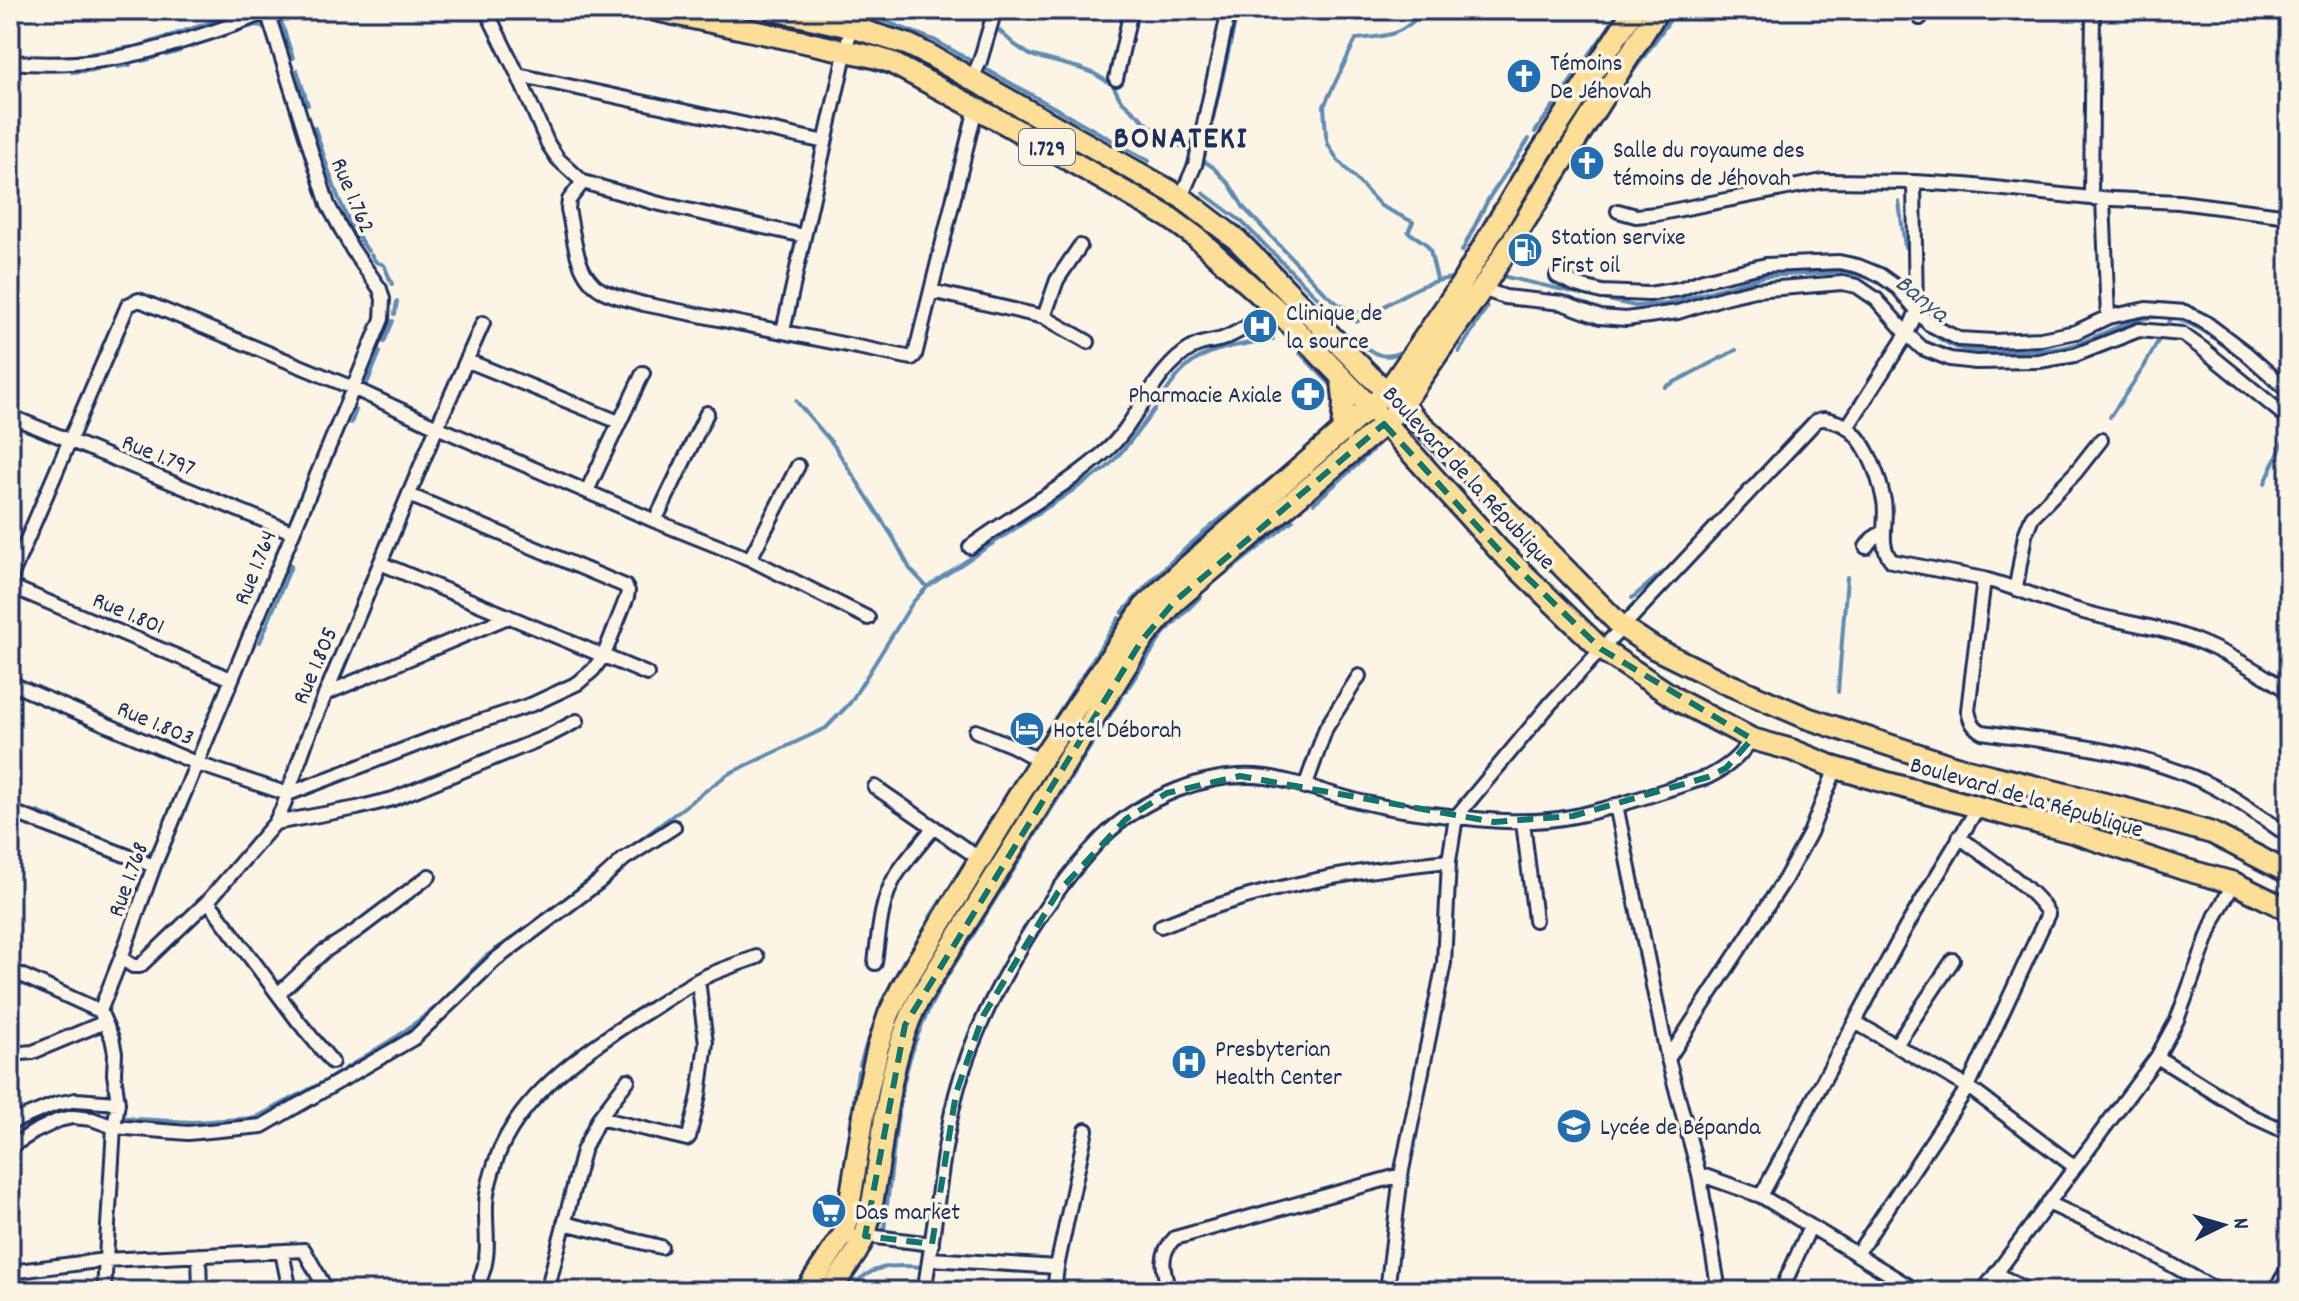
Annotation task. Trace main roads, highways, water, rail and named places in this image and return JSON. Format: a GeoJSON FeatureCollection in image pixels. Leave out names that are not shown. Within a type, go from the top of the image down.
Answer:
{"type":"FeatureCollection","features":[{"type":"Feature","properties":{"kind":"main road","name":"Boulevard de la République"},"geometry":{"type":"LineString","coordinates":[[655,10],[890,62],[1170,218],[1221,258],[1276,309],[1499,550],[1601,649],[1681,702],[1752,739],[1792,750],[1836,768],[1977,809],[2072,832],[2234,883],[2289,910]]}},
{"type":"Feature","properties":{"kind":"main road","name":"Boulevard de la République"},"geometry":{"type":"LineString","coordinates":[[774,10],[851,27],[976,69],[1181,197],[1236,239],[1621,626],[1654,648],[1807,718],[1956,767],[2212,833],[2289,873]]}},
{"type":"Feature","properties":{"kind":"main road"},"geometry":{"type":"LineString","coordinates":[[1394,398],[1404,367],[1460,286],[1522,181],[1634,10]]}},
{"type":"Feature","properties":{"kind":"main road"},"geometry":{"type":"LineString","coordinates":[[806,1291],[855,1234],[905,1025],[1134,652],[1157,619],[1175,601],[1394,398],[1482,289],[1658,10]]}},
{"type":"Feature","properties":{"kind":"main road"},"geometry":{"type":"LineString","coordinates":[[1358,364],[1404,367]]}},
{"type":"Feature","properties":{"kind":"main road"},"geometry":{"type":"LineString","coordinates":[[1342,379],[1342,433]]}},
{"type":"Feature","properties":{"kind":"main road"},"geometry":{"type":"LineString","coordinates":[[830,1291],[856,1253],[868,1090],[889,1014],[902,987],[1040,761],[1144,607],[1342,433],[1377,416]]}},
{"type":"Feature","properties":{"kind":"waterway"},"geometry":{"type":"LineString","coordinates":[[284,10],[280,18],[293,58]]}},
{"type":"Feature","properties":{"kind":"waterway"},"geometry":{"type":"LineString","coordinates":[[614,10],[650,18]]}},
{"type":"Feature","properties":{"kind":"waterway"},"geometry":{"type":"LineString","coordinates":[[842,10],[885,21],[934,40],[1149,161]]}},
{"type":"Feature","properties":{"kind":"waterway"},"geometry":{"type":"LineString","coordinates":[[978,10],[988,19]]}},
{"type":"Feature","properties":{"kind":"waterway"},"geometry":{"type":"LineString","coordinates":[[1202,166],[1238,10]]}},
{"type":"Feature","properties":{"kind":"waterway"},"geometry":{"type":"LineString","coordinates":[[1425,10],[1409,25],[1394,33],[1356,39],[1324,106],[1328,144],[1337,159],[1381,206],[1413,222],[1408,232],[1430,250],[1437,279]]}},
{"type":"Feature","properties":{"kind":"waterway"},"geometry":{"type":"LineString","coordinates":[[1535,132],[1621,10]]}},
{"type":"Feature","properties":{"kind":"waterway"},"geometry":{"type":"LineString","coordinates":[[1630,76],[1677,10]]}},
{"type":"Feature","properties":{"kind":"waterway"},"geometry":{"type":"LineString","coordinates":[[70,57],[139,46],[230,16]]}},
{"type":"Feature","properties":{"kind":"waterway"},"geometry":{"type":"LineString","coordinates":[[189,47],[255,25],[262,26],[268,32]]}},
{"type":"Feature","properties":{"kind":"waterway"},"geometry":{"type":"LineString","coordinates":[[994,26],[1030,55],[1093,73],[1113,85],[1120,99],[1150,126],[1213,167],[1230,185],[1244,208],[1325,293],[1338,304],[1367,316]]}},
{"type":"Feature","properties":{"kind":"waterway"},"geometry":{"type":"LineString","coordinates":[[166,55],[180,51]]}},
{"type":"Feature","properties":{"kind":"waterway"},"geometry":{"type":"LineString","coordinates":[[142,61],[154,58]]}},
{"type":"Feature","properties":{"kind":"waterway"},"geometry":{"type":"LineString","coordinates":[[846,61],[903,80]]}},
{"type":"Feature","properties":{"kind":"waterway"},"geometry":{"type":"LineString","coordinates":[[117,67],[130,65]]}},
{"type":"Feature","properties":{"kind":"waterway"},"geometry":{"type":"LineString","coordinates":[[72,72],[97,70]]}},
{"type":"Feature","properties":{"kind":"waterway"},"geometry":{"type":"LineString","coordinates":[[297,70],[308,105]]}},
{"type":"Feature","properties":{"kind":"waterway"},"geometry":{"type":"LineString","coordinates":[[315,128],[343,207],[368,251]]}},
{"type":"Feature","properties":{"kind":"waterway"},"geometry":{"type":"LineString","coordinates":[[1462,251],[1489,198],[1529,139]]}},
{"type":"Feature","properties":{"kind":"waterway"},"geometry":{"type":"LineString","coordinates":[[1029,149],[1114,197]]}},
{"type":"Feature","properties":{"kind":"waterway"},"geometry":{"type":"LineString","coordinates":[[1203,193],[1241,221],[1326,306]]}},
{"type":"Feature","properties":{"kind":"waterway"},"geometry":{"type":"LineString","coordinates":[[1899,202],[1905,247]]}},
{"type":"Feature","properties":{"kind":"waterway"},"geometry":{"type":"LineString","coordinates":[[325,210],[332,227]]}},
{"type":"Feature","properties":{"kind":"waterway"},"geometry":{"type":"LineString","coordinates":[[1146,216],[1172,232]]}},
{"type":"Feature","properties":{"kind":"waterway"},"geometry":{"type":"LineString","coordinates":[[336,233],[343,244]]}},
{"type":"Feature","properties":{"kind":"waterway"},"geometry":{"type":"LineString","coordinates":[[371,255],[376,262],[384,265],[392,284]]}},
{"type":"Feature","properties":{"kind":"waterway","name":"Banya"},"geometry":{"type":"LineString","coordinates":[[1506,277],[1635,306],[1667,304],[1764,276],[1843,272],[1864,276],[1889,288],[1906,306]]}},
{"type":"Feature","properties":{"kind":"waterway"},"geometry":{"type":"LineString","coordinates":[[1356,322],[1414,289],[1452,278]]}},
{"type":"Feature","properties":{"kind":"waterway"},"geometry":{"type":"LineString","coordinates":[[395,314],[397,301]]}},
{"type":"Feature","properties":{"kind":"waterway"},"geometry":{"type":"LineString","coordinates":[[1459,352],[1487,307]]}},
{"type":"Feature","properties":{"kind":"waterway","name":"Banya"},"geometry":{"type":"LineString","coordinates":[[1917,319],[1937,337],[1956,347],[1998,351],[2066,347],[2134,321],[2162,317],[2176,319],[2221,343],[2289,401]]}},
{"type":"Feature","properties":{"kind":"waterway"},"geometry":{"type":"LineString","coordinates":[[384,342],[393,321]]}},
{"type":"Feature","properties":{"kind":"waterway"},"geometry":{"type":"LineString","coordinates":[[2110,417],[2144,367],[2169,321]]}},
{"type":"Feature","properties":{"kind":"waterway"},"geometry":{"type":"LineString","coordinates":[[628,849],[728,774],[826,728],[850,703],[913,602],[927,587],[1105,469],[1191,363],[1219,350],[1273,339]]}},
{"type":"Feature","properties":{"kind":"waterway"},"geometry":{"type":"LineString","coordinates":[[1360,343],[1371,351],[1387,356],[1406,349]]}},
{"type":"Feature","properties":{"kind":"waterway"},"geometry":{"type":"LineString","coordinates":[[1894,367],[1907,345]]}},
{"type":"Feature","properties":{"kind":"waterway"},"geometry":{"type":"LineString","coordinates":[[1665,387],[1736,350]]}},
{"type":"Feature","properties":{"kind":"waterway"},"geometry":{"type":"LineString","coordinates":[[366,386],[380,352]]}},
{"type":"Feature","properties":{"kind":"waterway"},"geometry":{"type":"LineString","coordinates":[[1300,353],[1334,388]]}},
{"type":"Feature","properties":{"kind":"waterway"},"geometry":{"type":"LineString","coordinates":[[796,401],[833,444],[910,569],[927,587]]}},
{"type":"Feature","properties":{"kind":"waterway"},"geometry":{"type":"LineString","coordinates":[[351,423],[356,410]]}},
{"type":"Feature","properties":{"kind":"waterway"},"geometry":{"type":"LineString","coordinates":[[1309,447],[1334,423]]}},
{"type":"Feature","properties":{"kind":"waterway"},"geometry":{"type":"LineString","coordinates":[[2265,483],[2289,430]]}},
{"type":"Feature","properties":{"kind":"waterway"},"geometry":{"type":"LineString","coordinates":[[1314,503],[1381,441]]}},
{"type":"Feature","properties":{"kind":"waterway"},"geometry":{"type":"LineString","coordinates":[[1122,613],[1183,551],[1296,458]]}},
{"type":"Feature","properties":{"kind":"waterway"},"geometry":{"type":"LineString","coordinates":[[2039,519],[2076,482]]}},
{"type":"Feature","properties":{"kind":"waterway"},"geometry":{"type":"LineString","coordinates":[[1227,573],[1293,520]]}},
{"type":"Feature","properties":{"kind":"waterway"},"geometry":{"type":"LineString","coordinates":[[260,642],[291,566]]}},
{"type":"Feature","properties":{"kind":"waterway"},"geometry":{"type":"LineString","coordinates":[[1632,598],[1665,570]]}},
{"type":"Feature","properties":{"kind":"waterway"},"geometry":{"type":"LineString","coordinates":[[1838,692],[1847,577]]}},
{"type":"Feature","properties":{"kind":"waterway"},"geometry":{"type":"LineString","coordinates":[[1126,691],[1164,633],[1201,596]]}},
{"type":"Feature","properties":{"kind":"waterway"},"geometry":{"type":"LineString","coordinates":[[1033,753],[1119,618]]}},
{"type":"Feature","properties":{"kind":"waterway"},"geometry":{"type":"LineString","coordinates":[[884,1234],[901,1098],[919,1032],[941,986],[1122,696]]}},
{"type":"Feature","properties":{"kind":"waterway"},"geometry":{"type":"LineString","coordinates":[[973,849],[1029,760]]}},
{"type":"Feature","properties":{"kind":"waterway"},"geometry":{"type":"LineString","coordinates":[[38,812],[82,830]]}},
{"type":"Feature","properties":{"kind":"waterway"},"geometry":{"type":"LineString","coordinates":[[102,838],[136,852],[156,849]]}},
{"type":"Feature","properties":{"kind":"waterway"},"geometry":{"type":"LineString","coordinates":[[955,878],[969,856]]}},
{"type":"Feature","properties":{"kind":"waterway"},"geometry":{"type":"LineString","coordinates":[[10,1136],[65,1109],[135,1119],[193,1122],[255,1118],[327,1080],[398,1036],[440,1004],[485,957],[615,860]]}},
{"type":"Feature","properties":{"kind":"waterway"},"geometry":{"type":"LineString","coordinates":[[930,917],[941,900]]}},
{"type":"Feature","properties":{"kind":"waterway"},"geometry":{"type":"LineString","coordinates":[[881,1003],[904,960]]}},
{"type":"Feature","properties":{"kind":"waterway"},"geometry":{"type":"LineString","coordinates":[[860,1065],[867,1042]]}},
{"type":"Feature","properties":{"kind":"waterway"},"geometry":{"type":"LineString","coordinates":[[850,1128],[858,1071]]}},
{"type":"Feature","properties":{"kind":"waterway"},"geometry":{"type":"LineString","coordinates":[[888,1241],[898,1248],[912,1247]]}},
{"type":"Feature","properties":{"kind":"waterway"},"geometry":{"type":"LineString","coordinates":[[811,1263],[820,1252]]}},
{"type":"Feature","properties":{"kind":"waterway"},"geometry":{"type":"LineString","coordinates":[[847,1291],[864,1276],[881,1268],[923,1267]]}},
{"type":"Feature","properties":{"kind":"waterway"},"geometry":{"type":"LineString","coordinates":[[2267,1291],[2270,1287]]}},
{"type":"Feature","properties":{"kind":"place","name":"Témoins De Jéhovah"},"geometry":{"type":"Point","coordinates":[1524,76]}},
{"type":"Feature","properties":{"kind":"place","name":"Salle du royaume des témoins de Jéhovah"},"geometry":{"type":"Point","coordinates":[1587,163]}},
{"type":"Feature","properties":{"kind":"place","name":"Station servixe First oil"},"geometry":{"type":"Point","coordinates":[1525,250]}},
{"type":"Feature","properties":{"kind":"place","name":"Clinique de la source"},"geometry":{"type":"Point","coordinates":[1260,326]}},
{"type":"Feature","properties":{"kind":"place","name":"Pharmacie Axiale"},"geometry":{"type":"Point","coordinates":[1308,394]}},
{"type":"Feature","properties":{"kind":"place","name":"Hotel Déborah"},"geometry":{"type":"Point","coordinates":[1027,729]}},
{"type":"Feature","properties":{"kind":"place","name":"Presbyterian Health Center"},"geometry":{"type":"Point","coordinates":[1189,1062]}},
{"type":"Feature","properties":{"kind":"place","name":"Lycée de Bépanda"},"geometry":{"type":"Point","coordinates":[1574,1126]}},
{"type":"Feature","properties":{"kind":"place","name":"Das market"},"geometry":{"type":"Point","coordinates":[829,1211]}},
{"type":"Feature","properties":{"kind":"district","name":"BONATEKI"},"geometry":{"type":"Point","coordinates":[1181,136]}}]}
